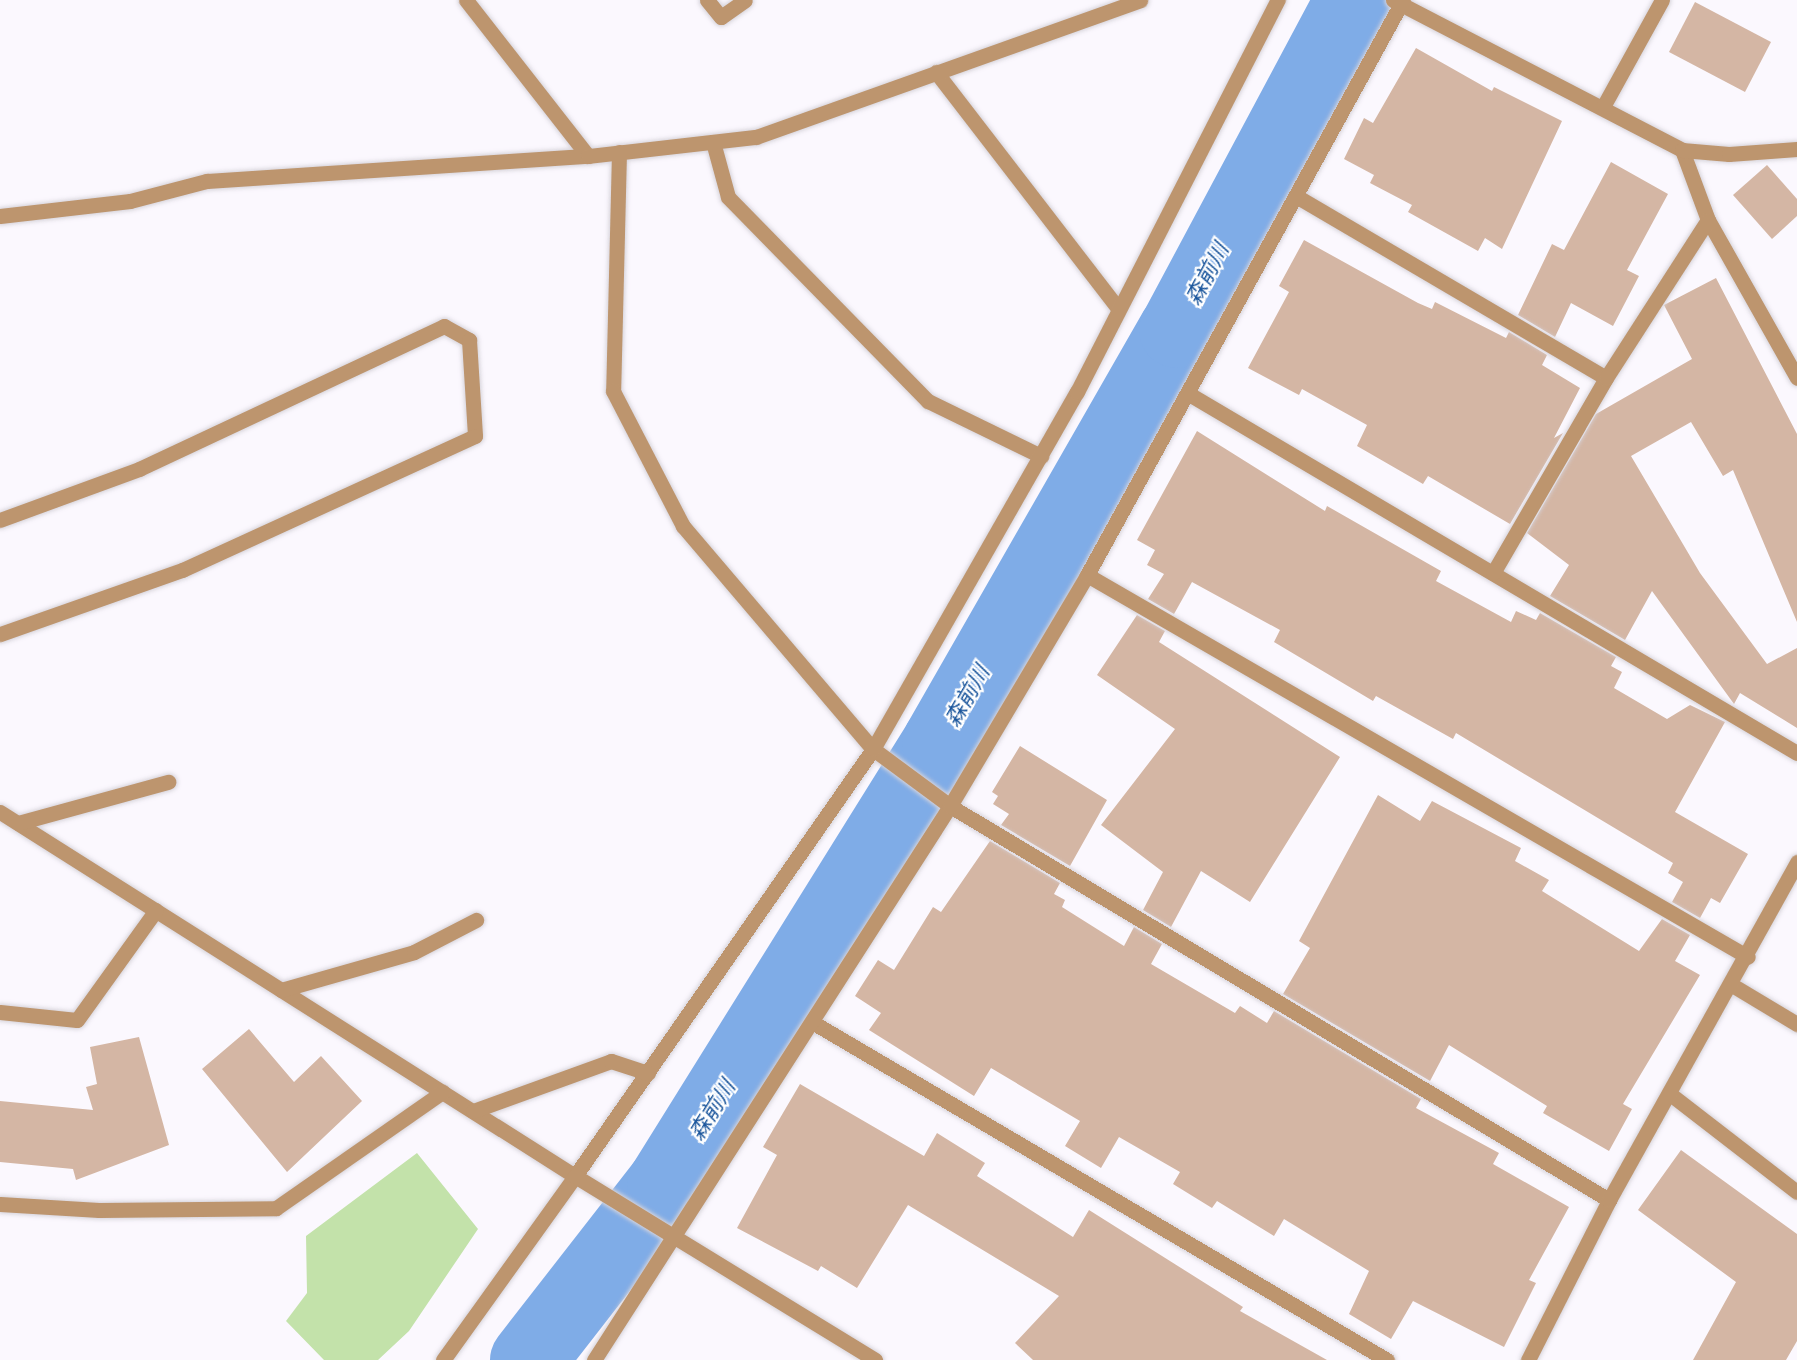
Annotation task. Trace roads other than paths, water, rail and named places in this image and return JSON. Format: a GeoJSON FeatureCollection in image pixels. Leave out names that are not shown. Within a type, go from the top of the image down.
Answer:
{"type":"FeatureCollection","features":[{"type":"Feature","properties":{"kind":"street"},"geometry":{"type":"LineString","coordinates":[[466,0],[588,156]]}},
{"type":"Feature","properties":{"kind":"street"},"geometry":{"type":"LineString","coordinates":[[707,0],[721,17],[745,0]]}},
{"type":"Feature","properties":{"kind":"street"},"geometry":{"type":"LineString","coordinates":[[0,216],[130,201],[207,181],[588,156],[756,137],[1140,0]]}},
{"type":"Feature","properties":{"kind":"street"},"geometry":{"type":"LineString","coordinates":[[443,1360],[648,1073],[873,749],[1041,456],[1278,0]]}},
{"type":"Feature","properties":{"kind":"street"},"geometry":{"type":"LineString","coordinates":[[1604,105],[1662,0]]}},
{"type":"Feature","properties":{"kind":"street"},"geometry":{"type":"LineString","coordinates":[[594,1360],[950,806],[1087,575],[1190,394],[1398,2],[1604,105],[1682,150],[1729,154],[1797,149]]}},
{"type":"Feature","properties":{"kind":"street"},"geometry":{"type":"LineString","coordinates":[[936,72],[1118,308]]}},
{"type":"Feature","properties":{"kind":"street"},"geometry":{"type":"LineString","coordinates":[[713,142],[728,197],[928,401],[1041,456]]}},
{"type":"Feature","properties":{"kind":"street"},"geometry":{"type":"LineString","coordinates":[[1682,150],[1708,220],[1797,378]]}},
{"type":"Feature","properties":{"kind":"street"},"geometry":{"type":"LineString","coordinates":[[619,152],[613,391],[683,526],[873,749],[950,806],[1609,1200]]}},
{"type":"Feature","properties":{"kind":"street"},"geometry":{"type":"LineString","coordinates":[[1296,196],[1606,378]]}},
{"type":"Feature","properties":{"kind":"street"},"geometry":{"type":"LineString","coordinates":[[1493,573],[1606,378],[1708,220]]}},
{"type":"Feature","properties":{"kind":"street"},"geometry":{"type":"LineString","coordinates":[[0,520],[139,469],[444,326],[469,340],[475,436],[182,570],[0,634]]}},
{"type":"Feature","properties":{"kind":"street"},"geometry":{"type":"LineString","coordinates":[[1190,394],[1797,753]]}},
{"type":"Feature","properties":{"kind":"street"},"geometry":{"type":"LineString","coordinates":[[1087,575],[1748,957]]}},
{"type":"Feature","properties":{"kind":"street"},"geometry":{"type":"LineString","coordinates":[[18,823],[168,782]]}},
{"type":"Feature","properties":{"kind":"street"},"geometry":{"type":"LineString","coordinates":[[0,812],[575,1176],[875,1360]]}},
{"type":"Feature","properties":{"kind":"street"},"geometry":{"type":"LineString","coordinates":[[1528,1360],[1609,1200],[1748,957],[1797,862]]}},
{"type":"Feature","properties":{"kind":"street"},"geometry":{"type":"LineString","coordinates":[[0,1012],[77,1020],[156,910]]}},
{"type":"Feature","properties":{"kind":"street"},"geometry":{"type":"LineString","coordinates":[[281,990],[414,952],[476,920]]}},
{"type":"Feature","properties":{"kind":"street"},"geometry":{"type":"LineString","coordinates":[[1732,985],[1797,1024]]}},
{"type":"Feature","properties":{"kind":"street"},"geometry":{"type":"LineString","coordinates":[[812,1022],[1387,1360]]}},
{"type":"Feature","properties":{"kind":"street"},"geometry":{"type":"LineString","coordinates":[[473,1112],[611,1061],[648,1073]]}},
{"type":"Feature","properties":{"kind":"street"},"geometry":{"type":"LineString","coordinates":[[0,1204],[99,1210],[276,1208],[442,1092]]}},
{"type":"Feature","properties":{"kind":"street"},"geometry":{"type":"LineString","coordinates":[[1670,1094],[1797,1192]]}},
{"type":"Feature","properties":{"kind":"waterway","name":"森前川"},"geometry":{"type":"LineString","coordinates":[[528,1360],[665,1184],[940,743],[1177,330],[1353,0]]}}]}
